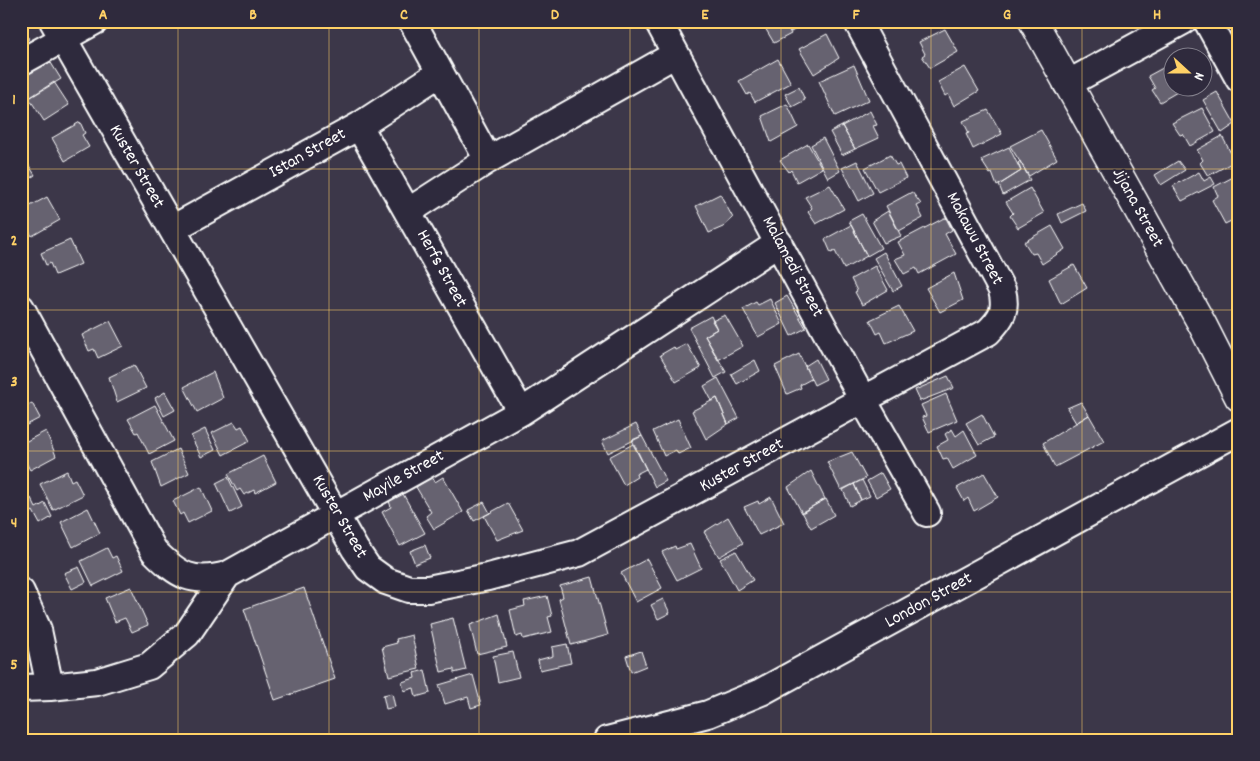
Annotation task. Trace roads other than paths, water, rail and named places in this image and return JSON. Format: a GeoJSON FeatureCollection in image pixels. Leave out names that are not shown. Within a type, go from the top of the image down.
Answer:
{"type":"FeatureCollection","features":[{"type":"Feature","properties":{"kind":"street"},"geometry":{"type":"LineString","coordinates":[[21,62],[58,30],[95,21]]}},
{"type":"Feature","properties":{"kind":"street"},"geometry":{"type":"LineString","coordinates":[[412,21],[488,160]]}},
{"type":"Feature","properties":{"kind":"street","name":"Malamedi Street"},"geometry":{"type":"LineString","coordinates":[[658,21],[863,400],[927,513]]}},
{"type":"Feature","properties":{"kind":"street","name":"Makawu Street"},"geometry":{"type":"LineString","coordinates":[[857,21],[1002,290],[1005,303],[1000,321],[988,332],[863,400]]}},
{"type":"Feature","properties":{"kind":"street","name":"Jijana Street"},"geometry":{"type":"LineString","coordinates":[[1033,21],[1202,324],[1239,397]]}},
{"type":"Feature","properties":{"kind":"street"},"geometry":{"type":"LineString","coordinates":[[1067,84],[1183,21]]}},
{"type":"Feature","properties":{"kind":"street"},"geometry":{"type":"LineString","coordinates":[[1207,21],[1239,79]]}},
{"type":"Feature","properties":{"kind":"street","name":"Kuster Street"},"geometry":{"type":"LineString","coordinates":[[58,30],[368,568],[386,581],[409,589],[428,589],[488,577],[579,553],[602,543],[863,400]]}},
{"type":"Feature","properties":{"kind":"street"},"geometry":{"type":"LineString","coordinates":[[409,211],[488,160],[676,54]]}},
{"type":"Feature","properties":{"kind":"street","name":"Istan Street"},"geometry":{"type":"LineString","coordinates":[[172,229],[359,126],[440,72]]}},
{"type":"Feature","properties":{"kind":"street","name":"Herfs Street"},"geometry":{"type":"LineString","coordinates":[[359,126],[409,211],[520,412]]}},
{"type":"Feature","properties":{"kind":"street","name":"Mayile Street"},"geometry":{"type":"LineString","coordinates":[[21,308],[154,551],[171,568],[189,578],[207,580],[227,575],[520,412],[779,243]]}},
{"type":"Feature","properties":{"kind":"street","name":"London Street"},"geometry":{"type":"LineString","coordinates":[[607,740],[708,714],[761,692],[1239,431]]}},
{"type":"Feature","properties":{"kind":"street"},"geometry":{"type":"LineString","coordinates":[[21,688],[97,682],[149,666],[187,634],[227,575]]}},
{"type":"Feature","properties":{"kind":"street"},"geometry":{"type":"LineString","coordinates":[[21,592],[38,630],[50,687]]}}]}
